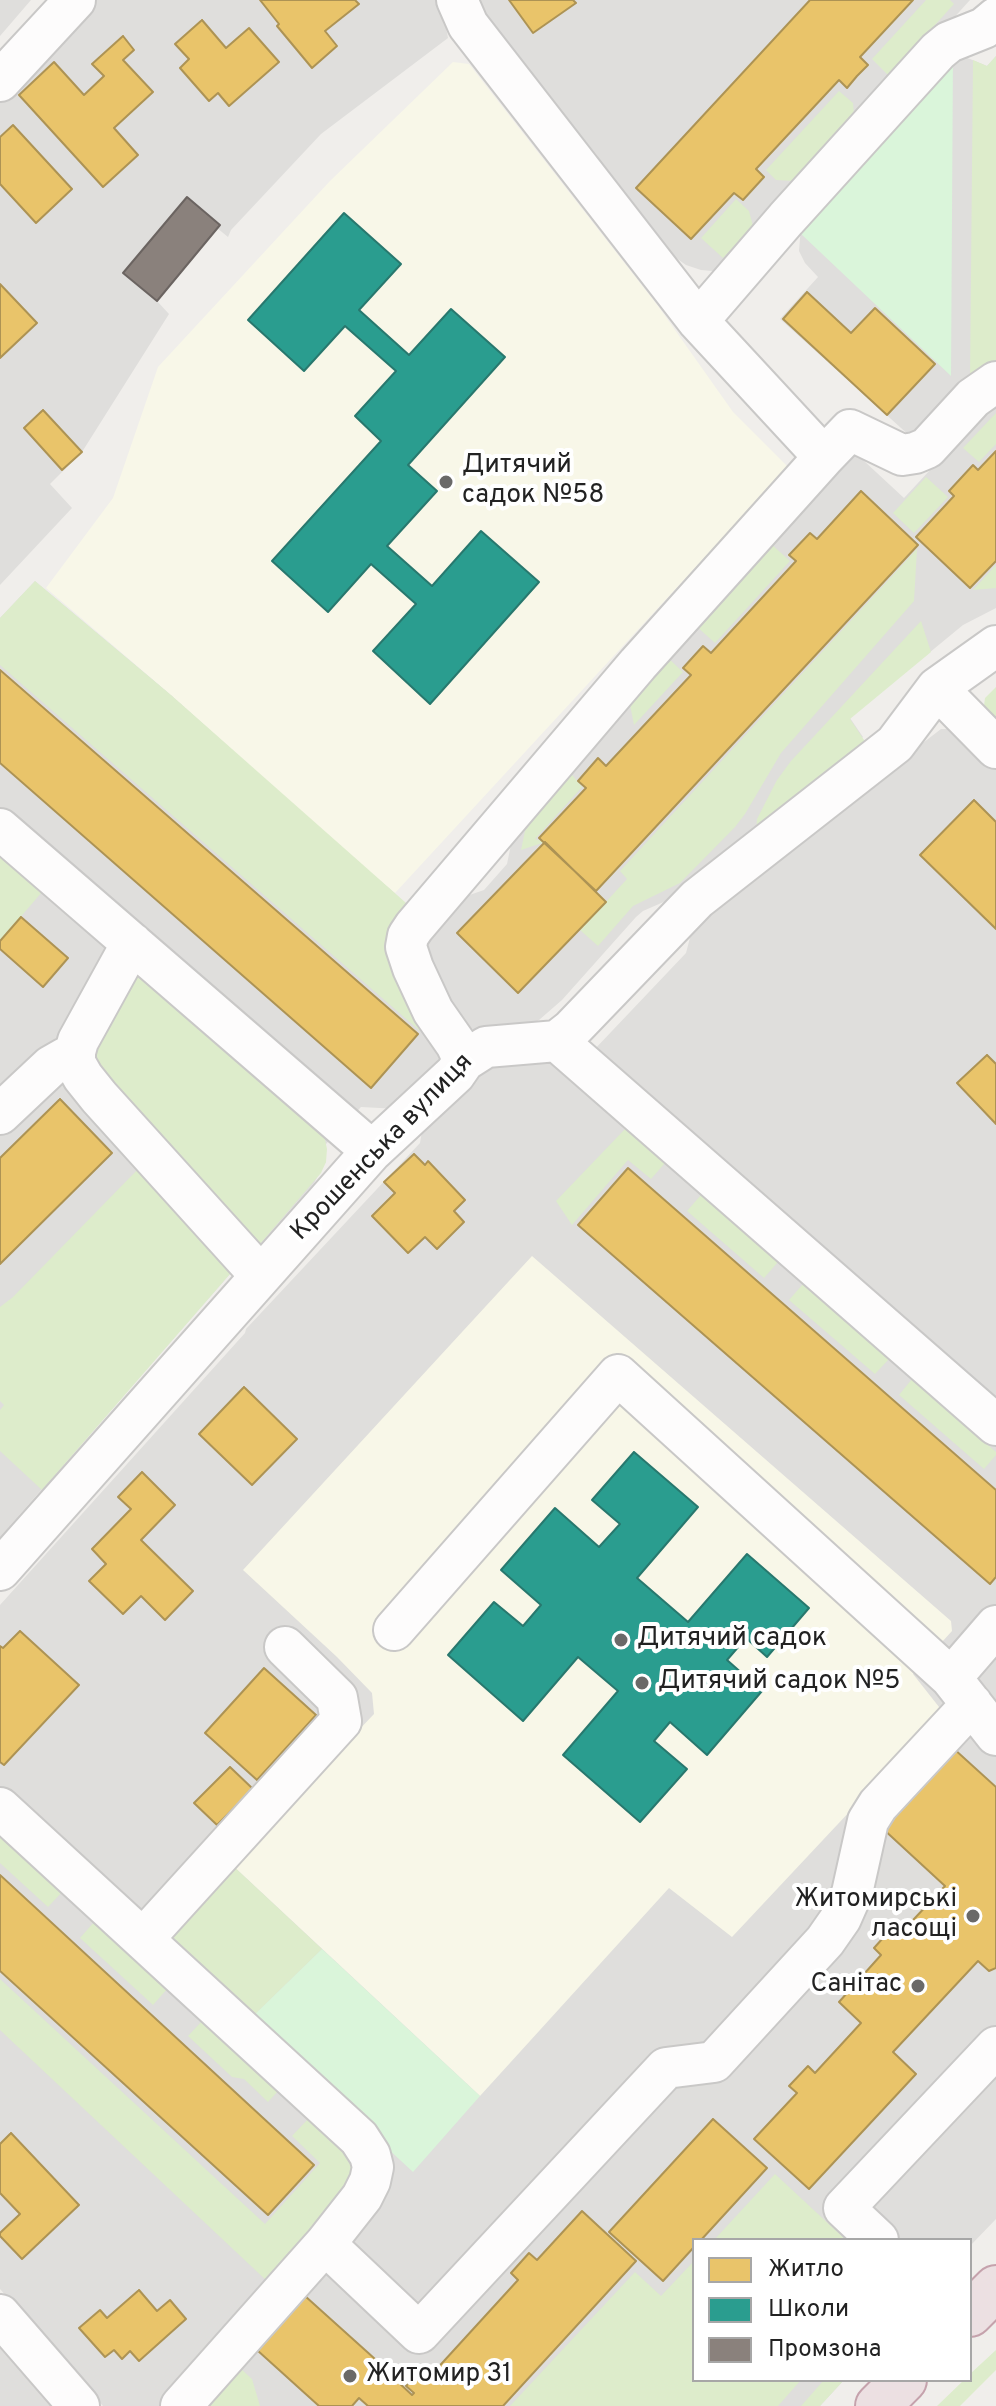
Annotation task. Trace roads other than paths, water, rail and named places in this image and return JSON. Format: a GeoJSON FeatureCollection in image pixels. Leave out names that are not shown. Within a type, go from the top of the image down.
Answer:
{"type":"FeatureCollection","features":[{"type":"Feature","properties":{"kind":"highway"},"geometry":{"type":"LineString","coordinates":[[972,2312],[996,2288]]}},
{"type":"Feature","properties":{"kind":"highway"},"geometry":{"type":"LineString","coordinates":[[878,2406],[902,2382]]}},
{"type":"Feature","properties":{"kind":"street"},"geometry":{"type":"LineString","coordinates":[[0,81],[75,0]]}},
{"type":"Feature","properties":{"kind":"street"},"geometry":{"type":"LineString","coordinates":[[457,0],[468,25],[698,321],[824,457]]}},
{"type":"Feature","properties":{"kind":"street"},"geometry":{"type":"LineString","coordinates":[[698,321],[938,51],[949,42],[984,28],[996,18]]}},
{"type":"Feature","properties":{"kind":"street"},"geometry":{"type":"LineString","coordinates":[[464,1061],[433,1011],[413,968],[406,947],[414,927],[647,654],[850,430],[902,455],[915,453],[927,448],[973,398],[996,382]]}},
{"type":"Feature","properties":{"kind":"street"},"geometry":{"type":"LineString","coordinates":[[996,646],[937,688],[895,744],[697,899],[557,1041],[996,1425]]}},
{"type":"Feature","properties":{"kind":"street"},"geometry":{"type":"LineString","coordinates":[[937,688],[996,748]]}},
{"type":"Feature","properties":{"kind":"street"},"geometry":{"type":"LineString","coordinates":[[0,829],[372,1151]]}},
{"type":"Feature","properties":{"kind":"street"},"geometry":{"type":"LineString","coordinates":[[132,943],[78,1041],[75,1063],[99,1097],[261,1276]]}},
{"type":"Feature","properties":{"kind":"street","name":"Крошенська вулиця"},"geometry":{"type":"LineString","coordinates":[[0,1570],[372,1151],[455,1074],[464,1061],[486,1047],[557,1041]]}},
{"type":"Feature","properties":{"kind":"street"},"geometry":{"type":"LineString","coordinates":[[0,1114],[51,1066],[65,1058],[75,1057]]}},
{"type":"Feature","properties":{"kind":"street"},"geometry":{"type":"LineString","coordinates":[[394,1630],[618,1375],[962,1691],[996,1735]]}},
{"type":"Feature","properties":{"kind":"street"},"geometry":{"type":"LineString","coordinates":[[325,2244],[419,2333],[666,2068],[714,2062],[825,1941],[841,1918],[852,1893],[868,1821],[962,1691],[996,1626]]}},
{"type":"Feature","properties":{"kind":"street"},"geometry":{"type":"LineString","coordinates":[[143,1939],[341,1721],[337,1698],[285,1647]]}},
{"type":"Feature","properties":{"kind":"street"},"geometry":{"type":"LineString","coordinates":[[0,1808],[359,2138],[370,2155],[373,2167],[362,2197],[325,2244],[181,2406]]}},
{"type":"Feature","properties":{"kind":"street"},"geometry":{"type":"LineString","coordinates":[[876,2238],[844,2208],[996,2047]]}},
{"type":"Feature","properties":{"kind":"street"},"geometry":{"type":"LineString","coordinates":[[0,2315],[79,2406]]}},
{"type":"Feature","properties":{"kind":"place","name":"Дитячий садок №58"},"geometry":{"type":"Point","coordinates":[446,482]}},
{"type":"Feature","properties":{"kind":"place","name":"Дитячий садок"},"geometry":{"type":"Point","coordinates":[621,1640]}},
{"type":"Feature","properties":{"kind":"place","name":"Дитячий садок №5"},"geometry":{"type":"Point","coordinates":[642,1683]}},
{"type":"Feature","properties":{"kind":"place","name":"Житомирські ласощі"},"geometry":{"type":"Point","coordinates":[973,1916]}},
{"type":"Feature","properties":{"kind":"place","name":"Санітас"},"geometry":{"type":"Point","coordinates":[918,1986]}},
{"type":"Feature","properties":{"kind":"place","name":"Житомир 31"},"geometry":{"type":"Point","coordinates":[350,2376]}}]}
